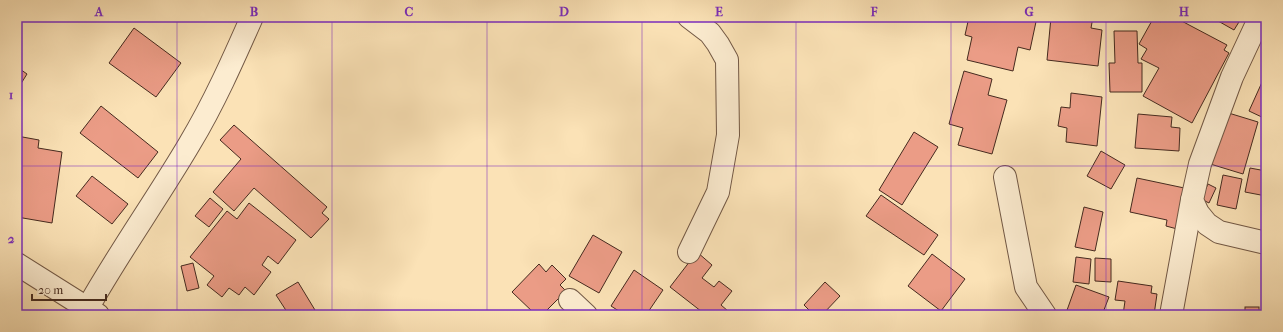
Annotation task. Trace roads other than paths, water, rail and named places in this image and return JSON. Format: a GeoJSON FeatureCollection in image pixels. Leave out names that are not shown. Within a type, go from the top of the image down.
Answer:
{"type":"FeatureCollection","features":[{"type":"Feature","properties":{"kind":"street"},"geometry":{"type":"LineString","coordinates":[[17,264],[92,312],[104,278],[191,142],[219,90],[252,17]]}},
{"type":"Feature","properties":{"kind":"street"},"geometry":{"type":"LineString","coordinates":[[689,17],[710,33],[727,60],[728,128],[718,192],[689,252]]}},
{"type":"Feature","properties":{"kind":"street"},"geometry":{"type":"LineString","coordinates":[[1171,315],[1200,164],[1232,77],[1260,17]]}},
{"type":"Feature","properties":{"kind":"street"},"geometry":{"type":"LineString","coordinates":[[1005,177],[1026,287],[1045,315]]}},
{"type":"Feature","properties":{"kind":"street"},"geometry":{"type":"LineString","coordinates":[[1192,200],[1198,212],[1207,224],[1219,232],[1266,243]]}},
{"type":"Feature","properties":{"kind":"street"},"geometry":{"type":"LineString","coordinates":[[570,300],[586,315]]}}]}
